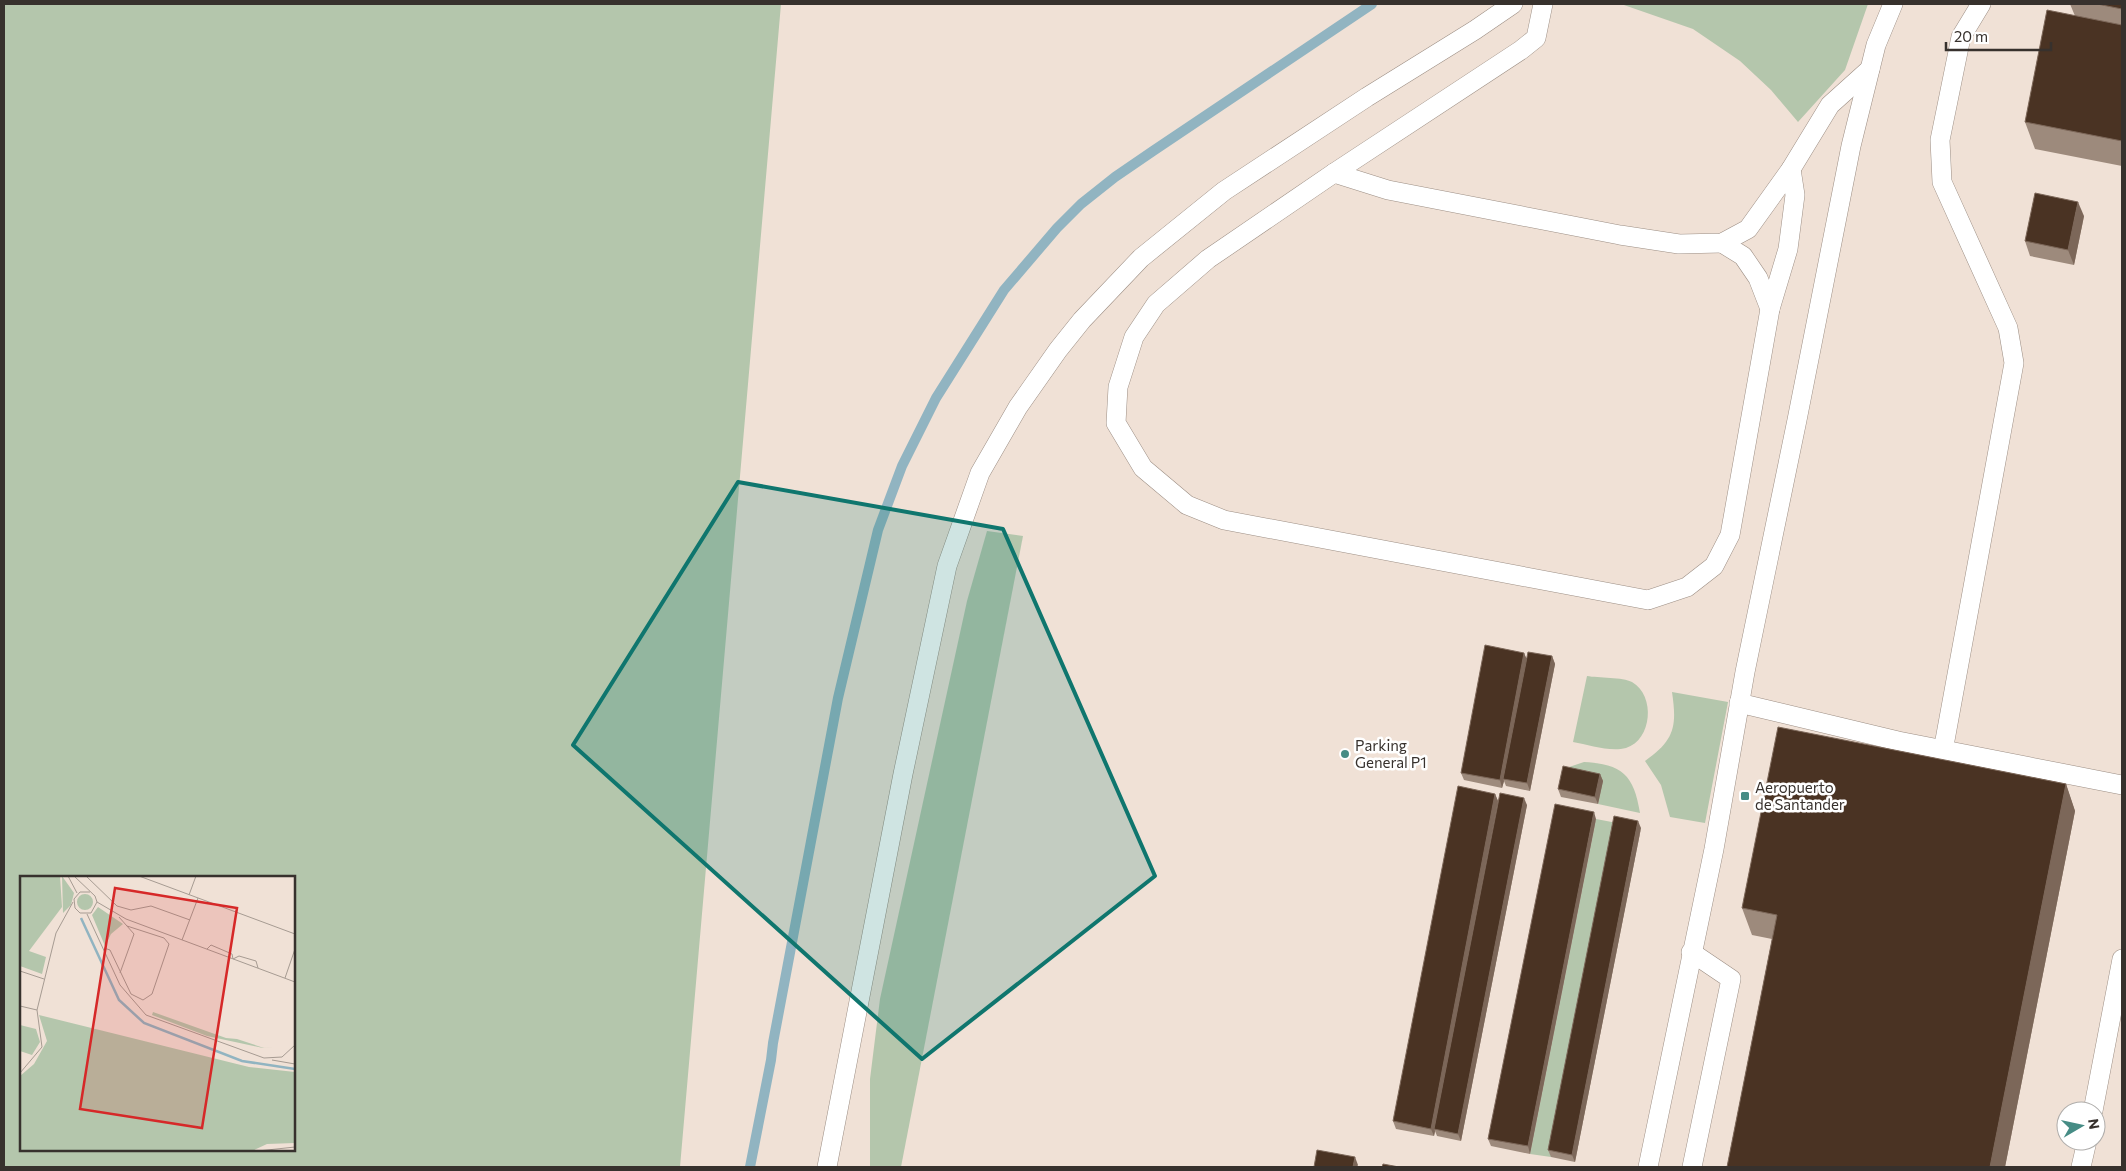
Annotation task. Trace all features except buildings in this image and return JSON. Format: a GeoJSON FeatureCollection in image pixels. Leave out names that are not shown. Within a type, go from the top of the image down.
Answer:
{"type":"FeatureCollection","features":[{"type":"Feature","properties":{"kind":"lane"},"geometry":{"type":"LineString","coordinates":[[827,1167],[903,774],[947,566],[980,473],[1018,407],[1058,350],[1082,320],[1141,258],[1179,227],[1224,191],[1366,97],[1476,30],[1514,4]]}},
{"type":"Feature","properties":{"kind":"lane"},"geometry":{"type":"LineString","coordinates":[[1543,4],[1536,38],[1208,259],[1156,304],[1134,337],[1118,386],[1116,423],[1143,468],[1187,505],[1224,520],[1648,600],[1687,587],[1714,566],[1730,535],[1770,309],[1788,249],[1795,195],[1791,169]]}},
{"type":"Feature","properties":{"kind":"lane"},"geometry":{"type":"LineString","coordinates":[[1648,1167],[1691,952],[1714,849],[1739,703],[1851,146],[1876,45],[1893,4]]}},
{"type":"Feature","properties":{"kind":"lane"},"geometry":{"type":"LineString","coordinates":[[1943,751],[2014,364],[2008,328],[1942,182],[1940,140],[1960,37],[1981,4]]}},
{"type":"Feature","properties":{"kind":"lane"},"geometry":{"type":"LineString","coordinates":[[1334,173],[1388,190],[1620,234],[1679,244],[1722,243],[1748,229],[1791,169],[1830,105],[1870,69]]}},
{"type":"Feature","properties":{"kind":"lane"},"geometry":{"type":"LineString","coordinates":[[1722,243],[1743,256],[1758,278],[1770,309]]}},
{"type":"Feature","properties":{"kind":"lane"},"geometry":{"type":"LineString","coordinates":[[1739,703],[1943,751],[2122,785]]}},
{"type":"Feature","properties":{"kind":"lane"},"geometry":{"type":"LineString","coordinates":[[1691,952],[1731,980],[1692,1167]]}},
{"type":"Feature","properties":{"kind":"lane"},"geometry":{"type":"LineString","coordinates":[[2094,1101],[2122,959]]}},
{"type":"Feature","properties":{"kind":"lane"},"geometry":{"type":"LineString","coordinates":[[2081,1167],[2084,1151]]}},
{"type":"Feature","properties":{"kind":"highlighted area"},"geometry":{"type":"Polygon","coordinates":[[[738,482],[1003,529],[1155,876],[922,1059],[573,745],[738,482]]]}},
{"type":"Feature","properties":{"kind":"green space"},"geometry":{"type":"Polygon","coordinates":[[[4,4],[781,4],[680,1167],[4,1167],[4,4]]]}},
{"type":"Feature","properties":{"kind":"green space"},"geometry":{"type":"Polygon","coordinates":[[[1621,4],[1868,4],[1845,70],[1798,122],[1771,90],[1740,61],[1693,29],[1621,4]]]}},
{"type":"Feature","properties":{"kind":"green space"},"geometry":{"type":"Polygon","coordinates":[[[987,531],[1023,536],[901,1167],[870,1167],[870,1079],[880,999],[967,601],[987,531]]]}},
{"type":"Feature","properties":{"kind":"green space"},"geometry":{"type":"Polygon","coordinates":[[[1587,676],[1628,680],[1640,689],[1648,707],[1648,717],[1646,727],[1635,743],[1626,748],[1613,749],[1573,742],[1587,676]]]}},
{"type":"Feature","properties":{"kind":"green space"},"geometry":{"type":"Polygon","coordinates":[[[1672,692],[1728,702],[1705,823],[1670,817],[1661,785],[1645,761],[1663,746],[1672,731],[1674,704],[1672,692]]]}},
{"type":"Feature","properties":{"kind":"green space"},"geometry":{"type":"Polygon","coordinates":[[[1584,762],[1608,765],[1624,774],[1634,789],[1640,813],[1598,804],[1602,781],[1566,773],[1569,767],[1584,762]]]}},
{"type":"Feature","properties":{"kind":"green space"},"geometry":{"type":"Polygon","coordinates":[[[1596,819],[1617,823],[1551,1157],[1530,1154],[1596,819]]]}},
{"type":"Feature","properties":{"kind":"waterway"},"geometry":{"type":"LineString","coordinates":[[750,1167],[838,698],[878,530],[902,466],[936,398],[1004,290],[1057,228],[1081,204],[1115,177],[1372,4]]}},
{"type":"Feature","properties":{"kind":"place","name":"Parking General P1"},"geometry":{"type":"Point","coordinates":[1345,754]}},
{"type":"Feature","properties":{"kind":"place","name":"Aeropuerto de Santander"},"geometry":{"type":"Point","coordinates":[1745,796]}}]}
